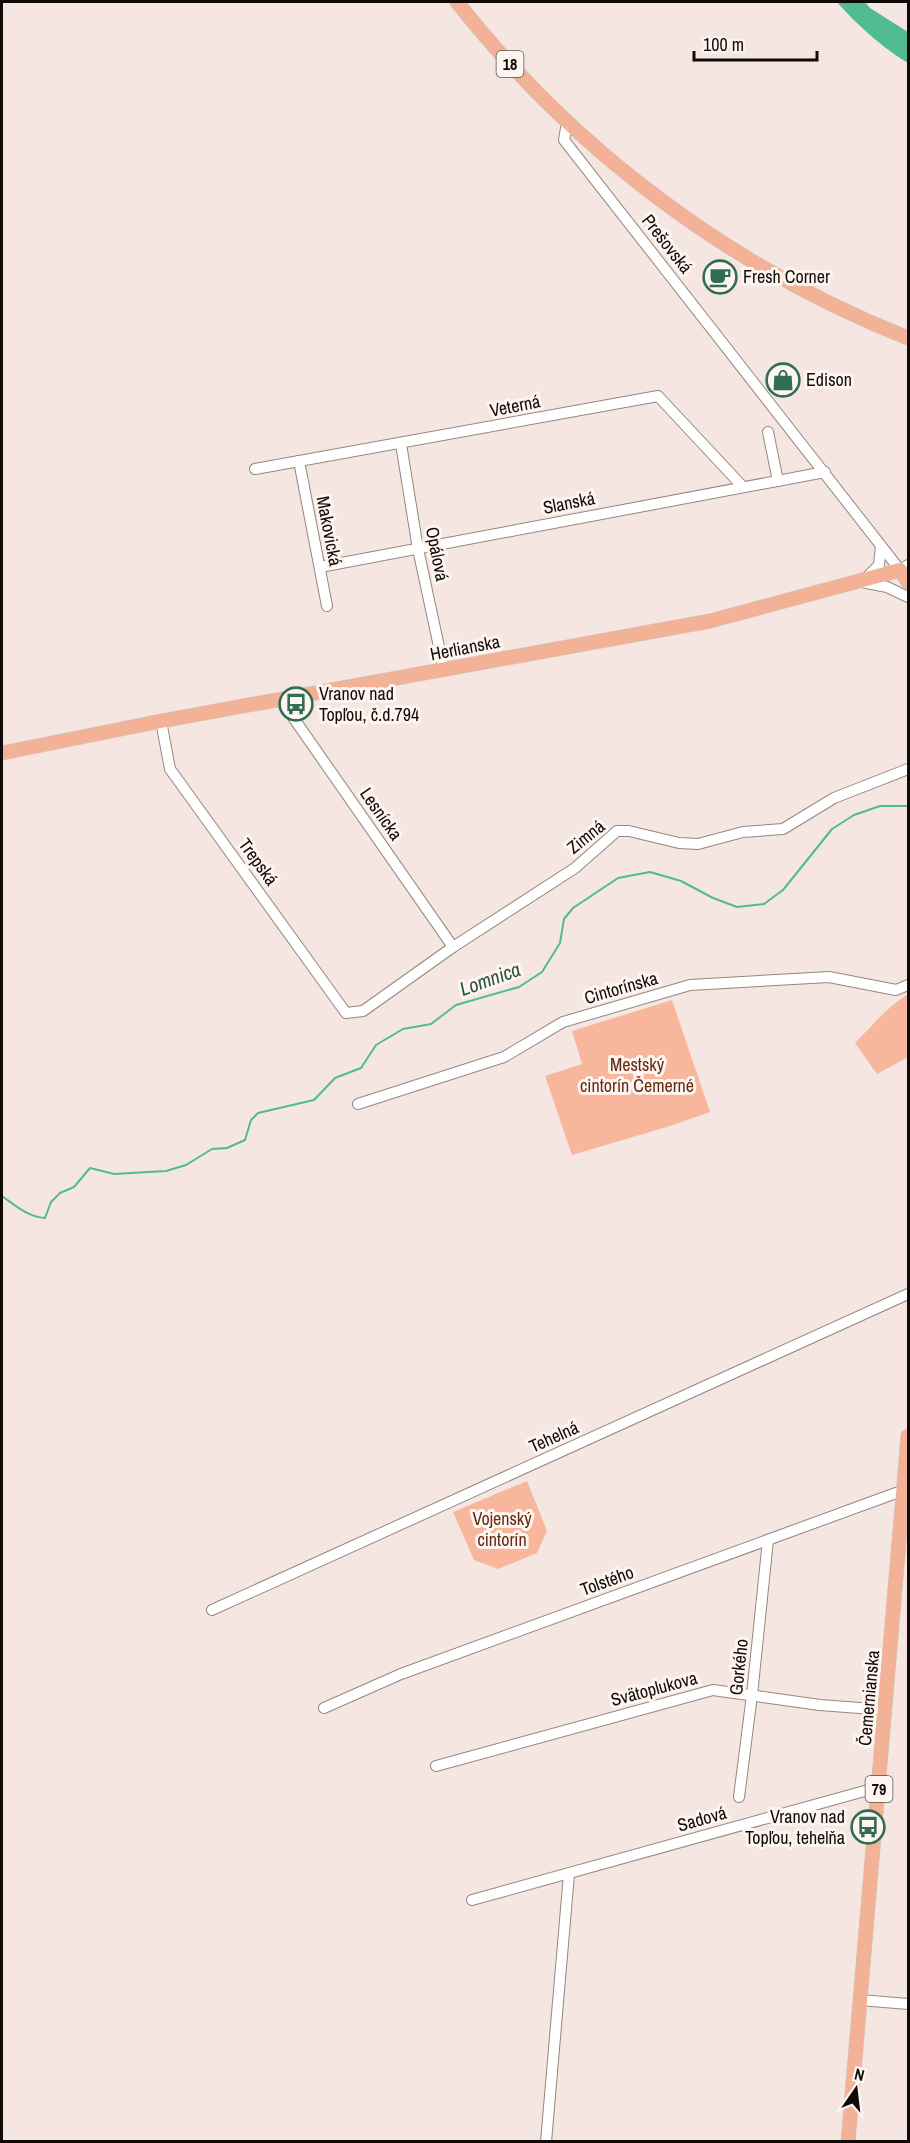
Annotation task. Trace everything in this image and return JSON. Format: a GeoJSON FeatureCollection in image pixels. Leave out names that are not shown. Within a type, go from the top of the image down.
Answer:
{"type":"FeatureCollection","features":[{"type":"Feature","properties":{"kind":"main road","name":"18"},"geometry":{"type":"LineString","coordinates":[[457,2],[495,48],[567,122],[610,162],[688,220],[750,259],[836,306],[909,338]]}},
{"type":"Feature","properties":{"kind":"main road","name":"Herlianska"},"geometry":{"type":"LineString","coordinates":[[2,753],[710,621],[904,567]]}},
{"type":"Feature","properties":{"kind":"main road","name":"Prešovská"},"geometry":{"type":"LineString","coordinates":[[904,567],[909,582]]}},
{"type":"Feature","properties":{"kind":"main road","name":"Čemernianska"},"geometry":{"type":"LineString","coordinates":[[848,2142],[909,1436]]}},
{"type":"Feature","properties":{"kind":"street","name":"Prešovská"},"geometry":{"type":"LineString","coordinates":[[567,122],[564,140],[881,546],[904,567]]}},
{"type":"Feature","properties":{"kind":"street","name":"Veterná"},"geometry":{"type":"LineString","coordinates":[[255,469],[658,396],[743,487]]}},
{"type":"Feature","properties":{"kind":"street"},"geometry":{"type":"LineString","coordinates":[[768,432],[778,481]]}},
{"type":"Feature","properties":{"kind":"street","name":"Opálová"},"geometry":{"type":"LineString","coordinates":[[401,444],[418,549],[444,670]]}},
{"type":"Feature","properties":{"kind":"street","name":"Makovická"},"geometry":{"type":"LineString","coordinates":[[299,461],[327,606]]}},
{"type":"Feature","properties":{"kind":"street","name":"Slanská"},"geometry":{"type":"LineString","coordinates":[[320,567],[825,472]]}},
{"type":"Feature","properties":{"kind":"street"},"geometry":{"type":"LineString","coordinates":[[861,579],[879,565],[881,546]]}},
{"type":"Feature","properties":{"kind":"street"},"geometry":{"type":"LineString","coordinates":[[861,579],[887,586],[909,597]]}},
{"type":"Feature","properties":{"kind":"street","name":"Lesnícka"},"geometry":{"type":"LineString","coordinates":[[281,700],[453,947]]}},
{"type":"Feature","properties":{"kind":"street","name":"Trepská"},"geometry":{"type":"LineString","coordinates":[[161,722],[170,769],[346,1013]]}},
{"type":"Feature","properties":{"kind":"street","name":"Zimná"},"geometry":{"type":"LineString","coordinates":[[346,1013],[363,1011],[453,947],[575,868],[617,831],[629,831],[679,843],[698,844],[743,832],[783,829],[834,798],[909,769]]}},
{"type":"Feature","properties":{"kind":"street","name":"Cintorínska"},"geometry":{"type":"LineString","coordinates":[[358,1104],[504,1057],[563,1022],[690,985],[829,977],[896,990],[909,985]]}},
{"type":"Feature","properties":{"kind":"street","name":"Tehelná"},"geometry":{"type":"LineString","coordinates":[[212,1610],[909,1294]]}},
{"type":"Feature","properties":{"kind":"street","name":"Tolstého"},"geometry":{"type":"LineString","coordinates":[[324,1708],[401,1674],[903,1492]]}},
{"type":"Feature","properties":{"kind":"street","name":"Gorkého"},"geometry":{"type":"LineString","coordinates":[[739,1797],[768,1540]]}},
{"type":"Feature","properties":{"kind":"street","name":"Svätoplukova"},"geometry":{"type":"LineString","coordinates":[[436,1766],[713,1690],[820,1705],[885,1710]]}},
{"type":"Feature","properties":{"kind":"street","name":"Sadová"},"geometry":{"type":"LineString","coordinates":[[472,1900],[879,1787]]}},
{"type":"Feature","properties":{"kind":"street"},"geometry":{"type":"LineString","coordinates":[[546,2142],[569,1874]]}},
{"type":"Feature","properties":{"kind":"street"},"geometry":{"type":"LineString","coordinates":[[860,2000],[909,2004]]}},
{"type":"Feature","properties":{"kind":"green space"},"geometry":{"type":"Polygon","coordinates":[[[908,994],[908,1057],[877,1074],[855,1043],[887,1010],[908,994]]]}},
{"type":"Feature","properties":{"kind":"green space","name":"Mestský cintorín Čemerné"},"geometry":{"type":"Polygon","coordinates":[[[672,1000],[710,1112],[572,1155],[545,1076],[582,1064],[572,1031],[672,1000]]]}},
{"type":"Feature","properties":{"kind":"green space","name":"Vojenský cintorín"},"geometry":{"type":"Polygon","coordinates":[[[527,1481],[547,1531],[537,1553],[498,1569],[474,1560],[453,1512],[527,1481]]]}},
{"type":"Feature","properties":{"kind":"shaded area"},"geometry":{"type":"Polygon","coordinates":[[[837,2],[865,2],[870,8],[908,32],[908,63],[870,35],[837,2]]]}},
{"type":"Feature","properties":{"kind":"waterway","name":"Lomnica"},"geometry":{"type":"LineString","coordinates":[[2,1196],[28,1213],[45,1218],[51,1202],[60,1193],[74,1187],[90,1168],[114,1174],[166,1171],[186,1165],[212,1149],[227,1148],[245,1140],[251,1120],[258,1113],[314,1100],[335,1078],[361,1068],[376,1045],[403,1029],[431,1024],[456,1005],[519,987],[542,972],[560,943],[564,919],[573,908],[618,878],[650,872],[681,881],[713,898],[737,907],[764,904],[783,890],[832,829],[854,815],[880,806],[908,806]]}},
{"type":"Feature","properties":{"kind":"place","name":"Fresh Corner"},"geometry":{"type":"Point","coordinates":[720,277]}},
{"type":"Feature","properties":{"kind":"place","name":"Edison"},"geometry":{"type":"Point","coordinates":[783,380]}},
{"type":"Feature","properties":{"kind":"place","name":"Vranov nad Topľou, č.d.794"},"geometry":{"type":"Point","coordinates":[296,704]}},
{"type":"Feature","properties":{"kind":"place","name":"Vranov nad Topľou, tehelňa"},"geometry":{"type":"Point","coordinates":[868,1827]}}]}
